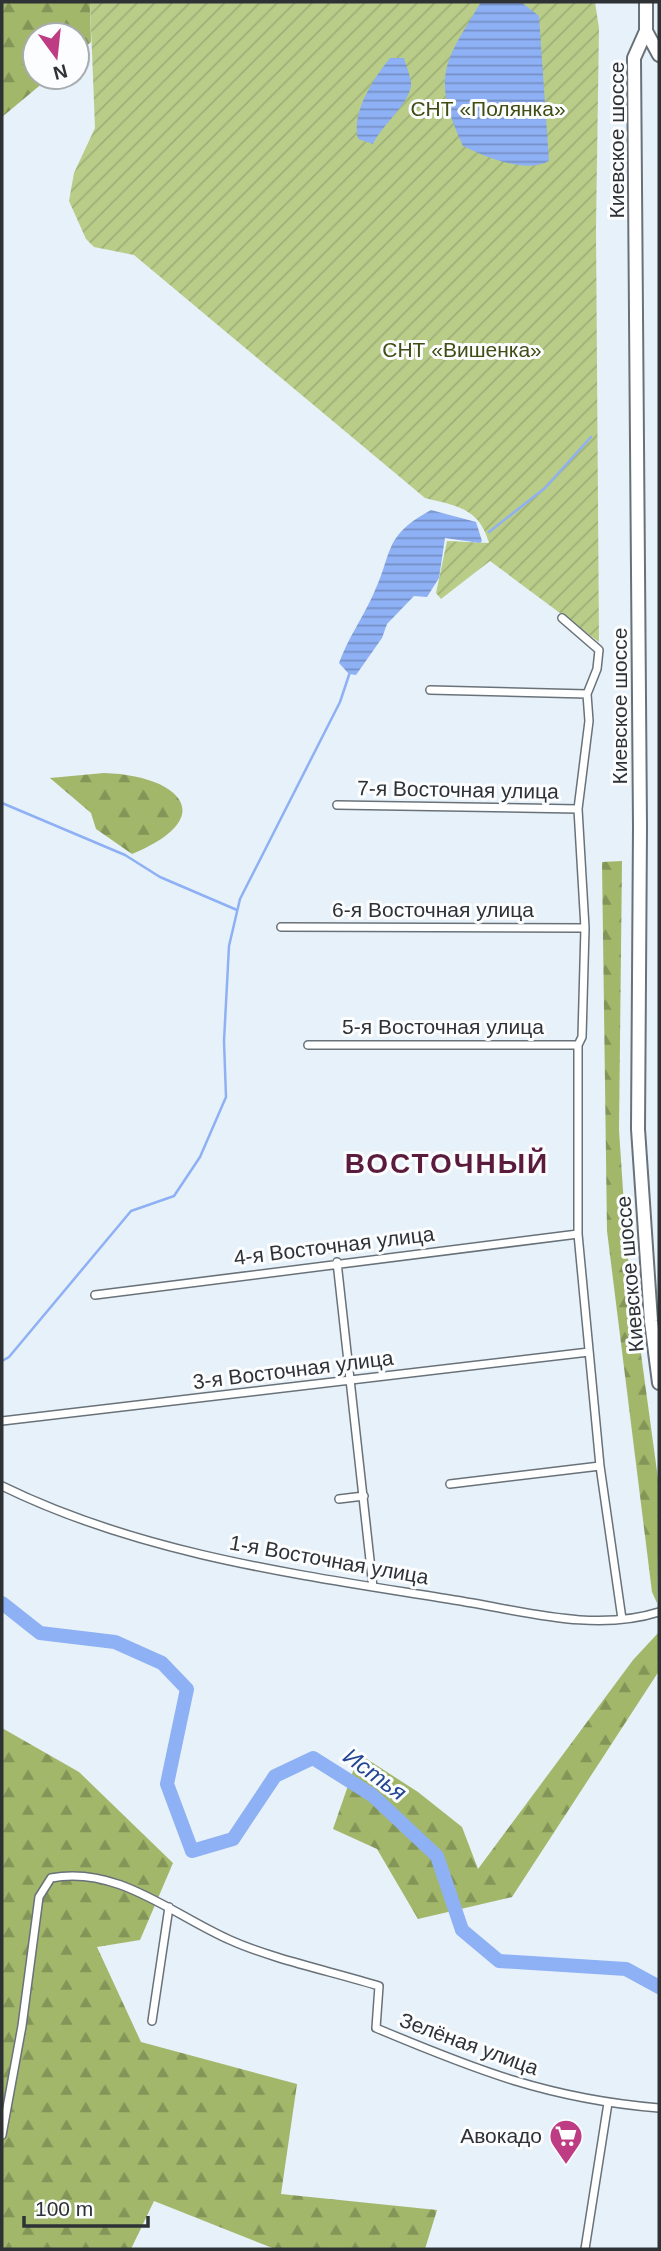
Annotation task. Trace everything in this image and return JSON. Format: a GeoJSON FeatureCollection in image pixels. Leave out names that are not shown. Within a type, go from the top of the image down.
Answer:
{"type":"FeatureCollection","features":[{"type":"Feature","properties":{"kind":"highway","name":"Киевское шоссе"},"geometry":{"type":"LineString","coordinates":[[646,2],[646,31],[634,58],[640,813],[638,1129],[650,1302],[659,1383]]}},
{"type":"Feature","properties":{"kind":"highway","name":"Киевское шоссе"},"geometry":{"type":"LineString","coordinates":[[646,31],[659,55]]}},
{"type":"Feature","properties":{"kind":"highway"},"geometry":{"type":"LineString","coordinates":[[650,1302],[659,1312]]}},
{"type":"Feature","properties":{"kind":"street"},"geometry":{"type":"LineString","coordinates":[[562,618],[599,650],[597,669],[587,694],[589,721],[578,809],[585,928],[582,1037],[578,1045],[578,1234],[600,1466],[622,1619]]}},
{"type":"Feature","properties":{"kind":"street"},"geometry":{"type":"LineString","coordinates":[[430,690],[587,694]]}},
{"type":"Feature","properties":{"kind":"street","name":"7-я Восточная улица"},"geometry":{"type":"LineString","coordinates":[[337,805],[578,809]]}},
{"type":"Feature","properties":{"kind":"street","name":"6-я Восточная улица"},"geometry":{"type":"LineString","coordinates":[[281,928],[585,928]]}},
{"type":"Feature","properties":{"kind":"street","name":"5-я Восточная улица"},"geometry":{"type":"LineString","coordinates":[[308,1045],[578,1045]]}},
{"type":"Feature","properties":{"kind":"street","name":"4-я Восточная улица"},"geometry":{"type":"LineString","coordinates":[[94,1295],[337,1262],[578,1234]]}},
{"type":"Feature","properties":{"kind":"street"},"geometry":{"type":"LineString","coordinates":[[337,1262],[373,1587]]}},
{"type":"Feature","properties":{"kind":"street","name":"3-я Восточная улица"},"geometry":{"type":"LineString","coordinates":[[2,1421],[589,1352]]}},
{"type":"Feature","properties":{"kind":"street"},"geometry":{"type":"LineString","coordinates":[[450,1484],[600,1466]]}},
{"type":"Feature","properties":{"kind":"street","name":"1-я Восточная улица"},"geometry":{"type":"LineString","coordinates":[[2,1486],[94,1525],[198,1555],[373,1587],[593,1622],[659,1612]]}},
{"type":"Feature","properties":{"kind":"street"},"geometry":{"type":"LineString","coordinates":[[339,1499],[364,1496]]}},
{"type":"Feature","properties":{"kind":"street"},"geometry":{"type":"LineString","coordinates":[[2,2135],[22,2025],[39,1897],[51,1878],[83,1875],[132,1890],[169,1907],[152,2021]]}},
{"type":"Feature","properties":{"kind":"street","name":"Зелёная улица"},"geometry":{"type":"LineString","coordinates":[[169,1907],[231,1940],[379,1986],[376,2028],[487,2074],[548,2092],[608,2104],[659,2108]]}},
{"type":"Feature","properties":{"kind":"street"},"geometry":{"type":"LineString","coordinates":[[584,2249],[608,2104]]}},
{"type":"Feature","properties":{"kind":"green space"},"geometry":{"type":"Polygon","coordinates":[[[2,2],[90,2],[90,21],[21,21],[21,91],[33,91],[2,117],[2,2]]]}},
{"type":"Feature","properties":{"kind":"green space"},"geometry":{"type":"Polygon","coordinates":[[[90,2],[595,2],[599,28],[596,228],[599,642],[490,561],[441,599],[436,593],[447,541],[489,543],[485,531],[473,515],[457,507],[425,498],[134,255],[94,247],[86,239],[69,201],[74,173],[95,128],[90,2]]]}},
{"type":"Feature","properties":{"kind":"green space"},"geometry":{"type":"Polygon","coordinates":[[[104,773],[130,775],[169,789],[180,800],[182,812],[176,826],[160,840],[132,854],[96,829],[91,813],[50,778],[104,773]]]}},
{"type":"Feature","properties":{"kind":"green space"},"geometry":{"type":"Polygon","coordinates":[[[622,861],[619,1130],[627,1251],[659,1486],[657,1603],[652,1592],[607,1231],[602,862],[622,861]]]}},
{"type":"Feature","properties":{"kind":"green space"},"geometry":{"type":"Polygon","coordinates":[[[659,1632],[659,1671],[512,1897],[418,1919],[377,1849],[333,1829],[359,1754],[418,1792],[462,1827],[478,1869],[633,1660],[659,1632]]]}},
{"type":"Feature","properties":{"kind":"green space"},"geometry":{"type":"Polygon","coordinates":[[[2,1728],[79,1772],[173,1863],[140,1940],[97,1947],[141,2042],[297,2084],[281,2194],[437,2210],[425,2249],[275,2249],[154,2201],[131,2249],[2,2249],[2,1728]]]}},
{"type":"Feature","properties":{"kind":"water"},"geometry":{"type":"Polygon","coordinates":[[[481,2],[521,2],[539,16],[549,161],[539,165],[517,165],[463,146],[453,122],[447,103],[446,71],[458,40],[481,2]]]}},
{"type":"Feature","properties":{"kind":"water"},"geometry":{"type":"Polygon","coordinates":[[[390,58],[404,58],[411,86],[405,100],[373,144],[358,139],[358,118],[365,96],[390,58]]]}},
{"type":"Feature","properties":{"kind":"water"},"geometry":{"type":"Polygon","coordinates":[[[431,510],[476,522],[482,541],[480,543],[445,538],[439,578],[427,597],[414,596],[387,624],[382,638],[356,675],[349,674],[339,663],[380,580],[392,546],[404,528],[431,510]]]}},
{"type":"Feature","properties":{"kind":"waterway"},"geometry":{"type":"LineString","coordinates":[[489,532],[545,488],[591,437]]}},
{"type":"Feature","properties":{"kind":"waterway"},"geometry":{"type":"LineString","coordinates":[[2,1361],[9,1357],[131,1211],[174,1196],[200,1157],[226,1097],[224,1041],[229,946],[240,899],[340,702],[350,672]]}},
{"type":"Feature","properties":{"kind":"waterway"},"geometry":{"type":"LineString","coordinates":[[2,803],[125,855],[160,877],[237,910]]}},
{"type":"Feature","properties":{"kind":"waterway","name":"Истья"},"geometry":{"type":"LineString","coordinates":[[2,1603],[40,1633],[115,1642],[162,1663],[187,1689],[167,1784],[192,1851],[233,1839],[275,1776],[313,1758],[372,1795],[437,1856],[462,1930],[499,1961],[626,1969],[659,1987]]}},
{"type":"Feature","properties":{"kind":"place","name":"Авокадо"},"geometry":{"type":"Point","coordinates":[566,2166]}},
{"type":"Feature","properties":{"kind":"district","name":"ВОСТОЧНЫЙ"},"geometry":{"type":"Point","coordinates":[447,1163]}},
{"type":"Feature","properties":{"kind":"park label","name":"СНТ «Полянка»"},"geometry":{"type":"Point","coordinates":[488,109]}},
{"type":"Feature","properties":{"kind":"park label","name":"СНТ «Вишенка»"},"geometry":{"type":"Point","coordinates":[462,350]}}]}
